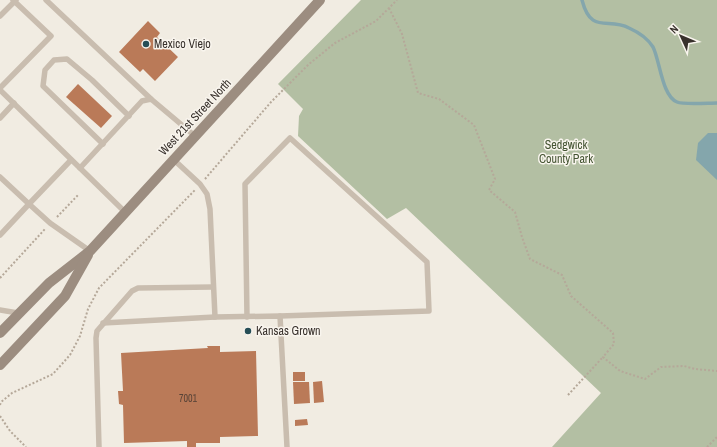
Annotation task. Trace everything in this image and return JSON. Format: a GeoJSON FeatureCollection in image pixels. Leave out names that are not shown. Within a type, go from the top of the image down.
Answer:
{"type":"FeatureCollection","features":[{"type":"Feature","properties":{"kind":"main road","name":"West 21st Street North"},"geometry":{"type":"LineString","coordinates":[[0,333],[49,283],[90,251],[320,0]]}},
{"type":"Feature","properties":{"kind":"main road","name":"West 21st Street North"},"geometry":{"type":"LineString","coordinates":[[0,365],[65,296],[90,251]]}},
{"type":"Feature","properties":{"kind":"main road"},"geometry":{"type":"LineString","coordinates":[[0,326],[18,313]]}},
{"type":"Feature","properties":{"kind":"lane"},"geometry":{"type":"LineString","coordinates":[[0,16],[14,0],[51,36],[0,89],[125,212]]}},
{"type":"Feature","properties":{"kind":"lane"},"geometry":{"type":"LineString","coordinates":[[46,0],[151,99],[195,136]]}},
{"type":"Feature","properties":{"kind":"lane"},"geometry":{"type":"LineString","coordinates":[[103,144],[43,86],[45,70],[54,60],[67,59],[92,80],[129,116]]}},
{"type":"Feature","properties":{"kind":"lane"},"geometry":{"type":"LineString","coordinates":[[80,168],[142,101],[151,99]]}},
{"type":"Feature","properties":{"kind":"lane"},"geometry":{"type":"LineString","coordinates":[[0,118],[14,103]]}},
{"type":"Feature","properties":{"kind":"lane"},"geometry":{"type":"LineString","coordinates":[[103,323],[214,317],[246,317],[429,311],[427,262],[290,138],[245,184],[246,317]]}},
{"type":"Feature","properties":{"kind":"lane"},"geometry":{"type":"LineString","coordinates":[[173,159],[200,184],[206,194],[210,209],[214,317]]}},
{"type":"Feature","properties":{"kind":"lane"},"geometry":{"type":"LineString","coordinates":[[0,235],[71,160]]}},
{"type":"Feature","properties":{"kind":"lane"},"geometry":{"type":"LineString","coordinates":[[0,178],[50,223],[90,251]]}},
{"type":"Feature","properties":{"kind":"lane"},"geometry":{"type":"LineString","coordinates":[[99,447],[97,331],[132,291],[138,288],[213,287]]}},
{"type":"Feature","properties":{"kind":"lane"},"geometry":{"type":"LineString","coordinates":[[0,310],[18,313]]}},
{"type":"Feature","properties":{"kind":"lane"},"geometry":{"type":"LineString","coordinates":[[280,316],[287,447]]}},
{"type":"Feature","properties":{"kind":"path"},"geometry":{"type":"LineString","coordinates":[[0,405],[1,402],[12,394],[53,374],[70,355],[80,336],[88,309],[99,288],[200,184],[271,102],[309,64],[335,43],[376,21],[397,0]]}},
{"type":"Feature","properties":{"kind":"path"},"geometry":{"type":"LineString","coordinates":[[389,8],[402,34],[418,93],[439,99],[474,125],[495,179],[489,190],[515,212],[530,259],[562,275],[571,296],[613,333],[614,344],[568,395]]}},
{"type":"Feature","properties":{"kind":"path"},"geometry":{"type":"LineString","coordinates":[[0,278],[50,223],[79,194]]}},
{"type":"Feature","properties":{"kind":"path"},"geometry":{"type":"LineString","coordinates":[[603,357],[620,371],[645,379],[661,367],[684,366],[695,369],[717,371]]}},
{"type":"Feature","properties":{"kind":"path"},"geometry":{"type":"LineString","coordinates":[[0,416],[10,431],[26,447]]}},
{"type":"Feature","properties":{"kind":"path"},"geometry":{"type":"LineString","coordinates":[[707,447],[717,437]]}},
{"type":"Feature","properties":{"kind":"green space","name":"Sedgwick County Park"},"geometry":{"type":"Polygon","coordinates":[[[361,0],[717,0],[717,447],[552,447],[601,393],[406,208],[387,219],[298,136],[299,116],[303,109],[278,84],[361,0]]]}},
{"type":"Feature","properties":{"kind":"water"},"geometry":{"type":"Polygon","coordinates":[[[708,133],[717,133],[717,180],[696,160],[698,143],[708,133]]]}},
{"type":"Feature","properties":{"kind":"building","name":"Mexico Viejo"},"geometry":{"type":"Polygon","coordinates":[[[148,21],[160,33],[157,37],[178,57],[155,81],[143,69],[140,72],[119,52],[148,21]]]}},
{"type":"Feature","properties":{"kind":"building"},"geometry":{"type":"Polygon","coordinates":[[[78,84],[112,116],[101,128],[66,97],[78,84]]]}},
{"type":"Feature","properties":{"kind":"building"},"geometry":{"type":"Polygon","coordinates":[[[207,346],[220,346],[220,352],[256,351],[258,436],[220,437],[220,443],[196,443],[196,447],[187,447],[187,441],[124,443],[123,405],[119,404],[118,391],[123,391],[121,353],[208,348],[207,346]]]}},
{"type":"Feature","properties":{"kind":"building"},"geometry":{"type":"Polygon","coordinates":[[[293,372],[305,372],[305,381],[293,381],[293,372]]]}},
{"type":"Feature","properties":{"kind":"building"},"geometry":{"type":"Polygon","coordinates":[[[322,381],[324,402],[314,403],[313,382],[322,381]]]}},
{"type":"Feature","properties":{"kind":"building"},"geometry":{"type":"Polygon","coordinates":[[[293,382],[309,382],[310,403],[294,404],[293,382]]]}},
{"type":"Feature","properties":{"kind":"building"},"geometry":{"type":"Polygon","coordinates":[[[307,419],[308,425],[295,426],[295,420],[307,419]]]}},
{"type":"Feature","properties":{"kind":"waterway"},"geometry":{"type":"LineString","coordinates":[[582,0],[590,18],[601,23],[621,25],[629,28],[648,41],[653,47],[668,93],[677,102],[696,104],[717,103]]}},
{"type":"Feature","properties":{"kind":"place","name":"Mexico Viejo"},"geometry":{"type":"Point","coordinates":[146,44]}},
{"type":"Feature","properties":{"kind":"place","name":"Kansas Grown"},"geometry":{"type":"Point","coordinates":[248,331]}}]}
